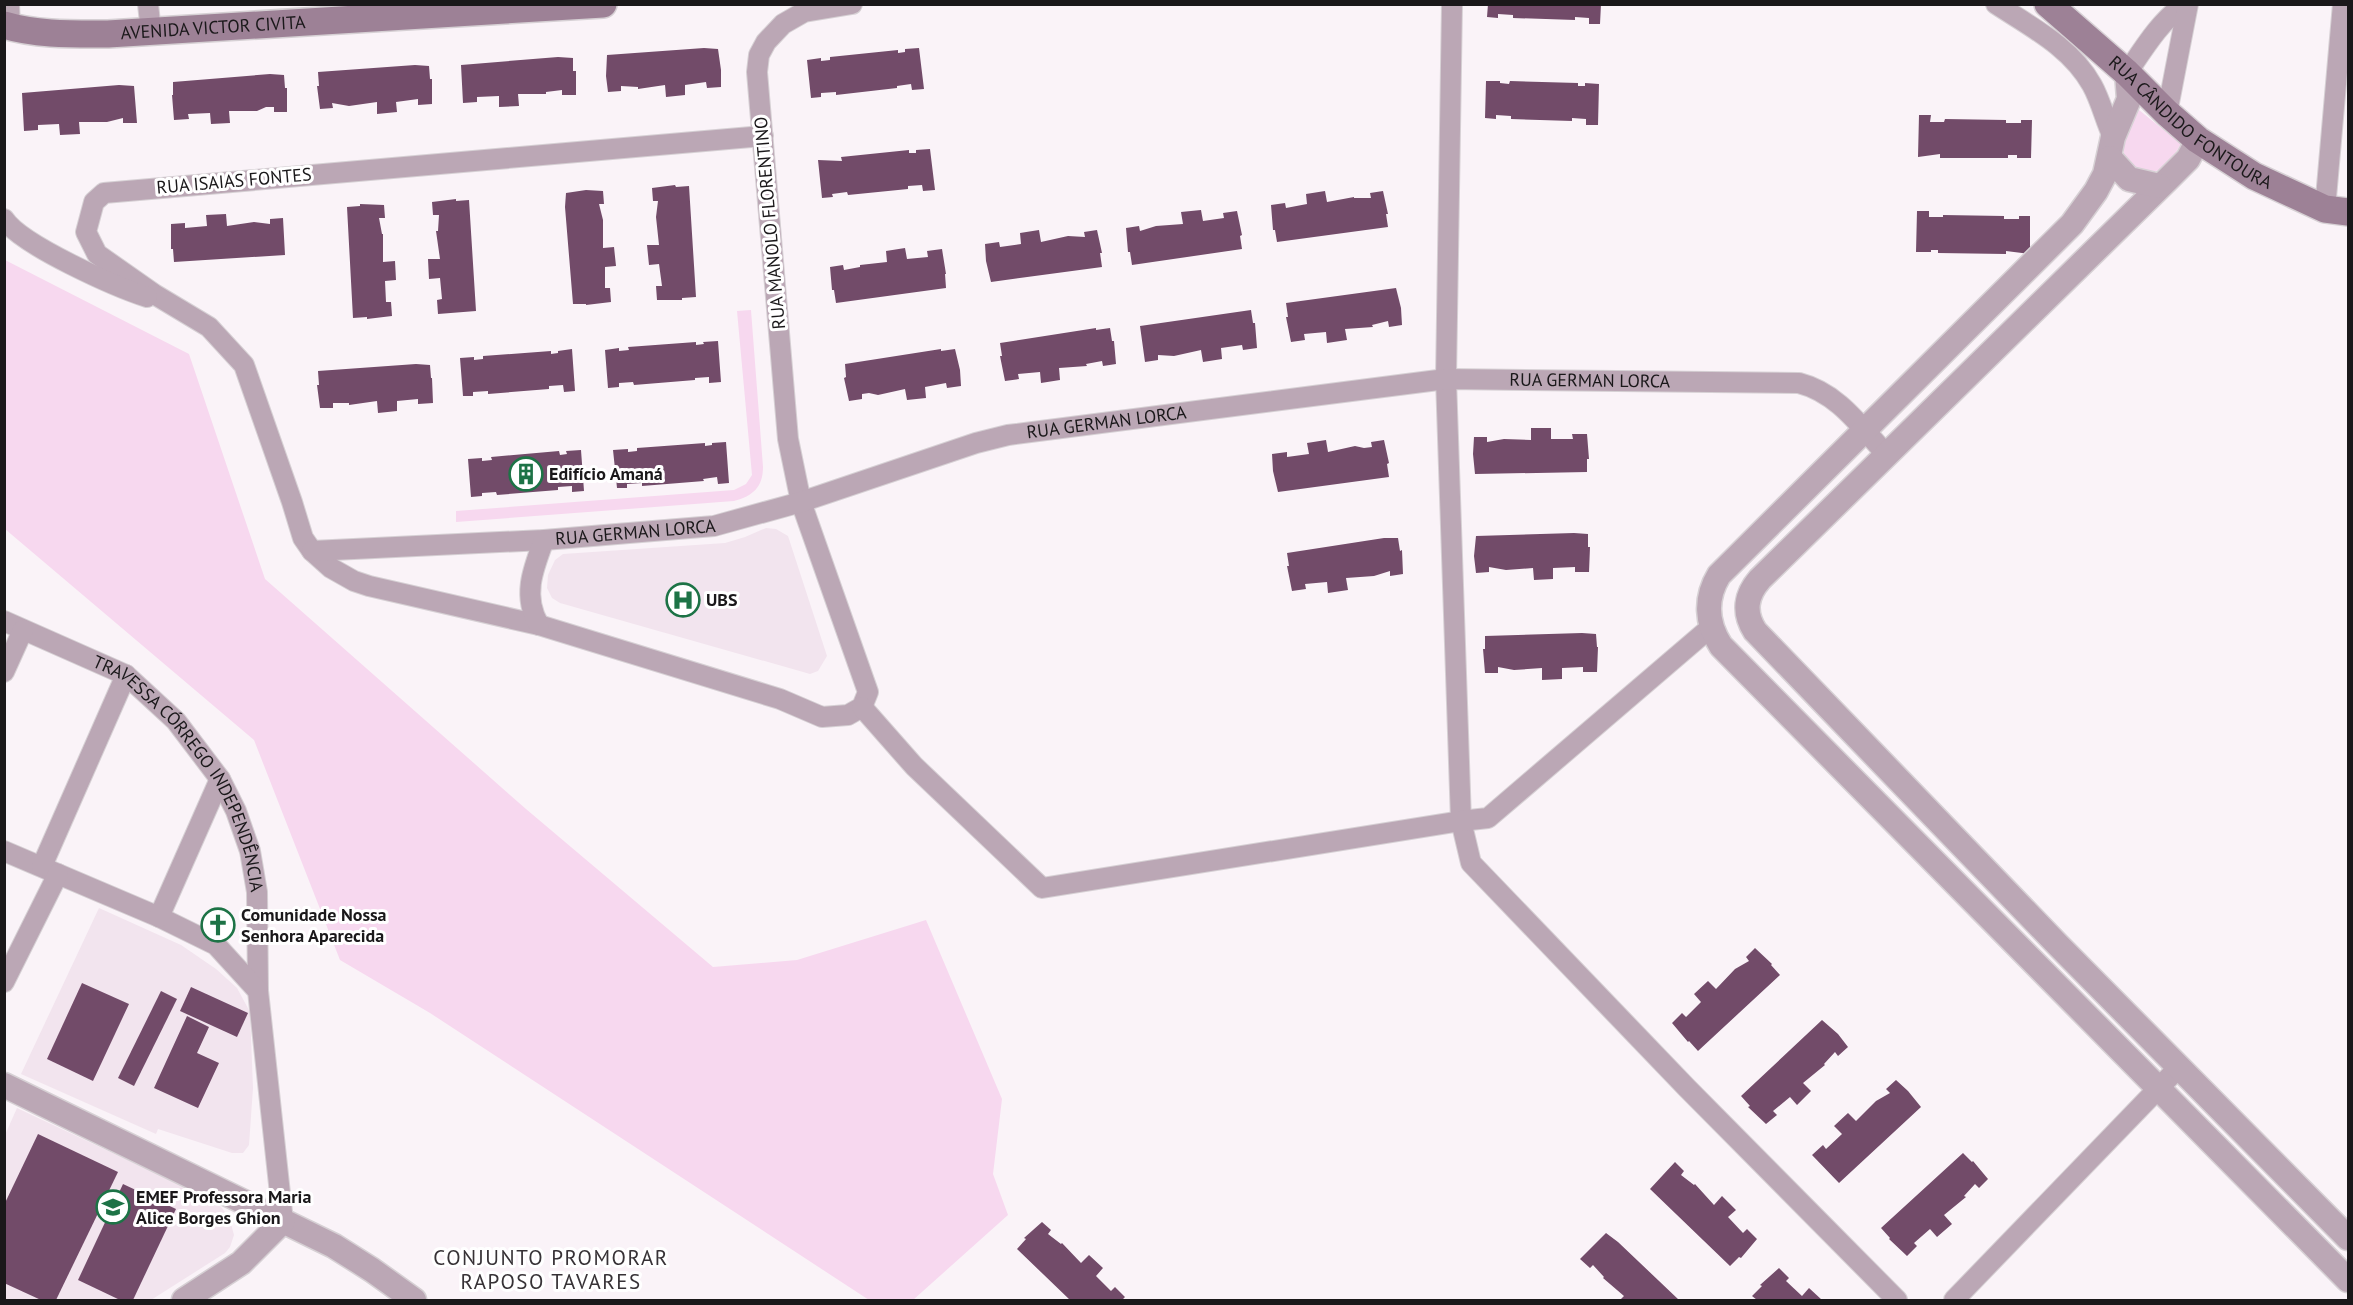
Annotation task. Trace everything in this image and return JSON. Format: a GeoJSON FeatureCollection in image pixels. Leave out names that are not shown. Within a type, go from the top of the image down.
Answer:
{"type":"FeatureCollection","features":[{"type":"Feature","properties":{"kind":"main road","name":"AVENIDA VICTOR CIVITA"},"geometry":{"type":"LineString","coordinates":[[8,19],[70,34],[151,32],[298,13],[603,4]]}},
{"type":"Feature","properties":{"kind":"main road","name":"RUA CÂNDIDO FONTOURA"},"geometry":{"type":"LineString","coordinates":[[2048,4],[2127,73],[2198,140],[2254,176],[2337,211]]}},
{"type":"Feature","properties":{"kind":"street"},"geometry":{"type":"LineString","coordinates":[[148,4],[151,32]]}},
{"type":"Feature","properties":{"kind":"street","name":"RUA MANOLO FLORENTINO"},"geometry":{"type":"LineString","coordinates":[[852,4],[804,12],[783,24],[766,42],[759,55],[757,72],[788,439],[801,502],[868,692],[862,707]]}},
{"type":"Feature","properties":{"kind":"street"},"geometry":{"type":"LineString","coordinates":[[1452,4],[1446,379],[1461,821],[1471,863],[1687,1088],[1897,1300]]}},
{"type":"Feature","properties":{"kind":"street"},"geometry":{"type":"LineString","coordinates":[[1996,4],[2056,44],[2075,61],[2091,84],[2111,147],[2129,179],[2138,183],[2159,186]]}},
{"type":"Feature","properties":{"kind":"street"},"geometry":{"type":"LineString","coordinates":[[2187,4],[2173,12],[2127,73],[2129,99],[2096,191],[2072,224],[1719,575],[1710,594],[1708,605],[1711,627],[1720,646],[2349,1280]]}},
{"type":"Feature","properties":{"kind":"street"},"geometry":{"type":"LineString","coordinates":[[2167,113],[2187,4]]}},
{"type":"Feature","properties":{"kind":"street"},"geometry":{"type":"LineString","coordinates":[[2337,211],[2343,4]]}},
{"type":"Feature","properties":{"kind":"street","name":"RUA ISAIAS FONTES"},"geometry":{"type":"LineString","coordinates":[[312,551],[303,538],[244,365],[209,327],[97,254],[86,232],[94,201],[104,193],[763,136]]}},
{"type":"Feature","properties":{"kind":"street"},"geometry":{"type":"LineString","coordinates":[[2198,140],[2188,159],[1753,587],[1747,607],[1750,623],[1755,630],[2057,944],[2349,1238]]}},
{"type":"Feature","properties":{"kind":"street"},"geometry":{"type":"LineString","coordinates":[[4,219],[10,228],[46,250],[122,288],[173,305]]}},
{"type":"Feature","properties":{"kind":"street","name":"RUA GERMAN LORCA"},"geometry":{"type":"LineString","coordinates":[[312,551],[544,540],[714,526],[801,502],[976,443],[1008,435],[1446,379],[1789,382],[1810,386],[1831,396],[1886,454]]}},
{"type":"Feature","properties":{"kind":"street"},"geometry":{"type":"LineString","coordinates":[[539,625],[534,616],[530,598],[532,573],[544,540]]}},
{"type":"Feature","properties":{"kind":"street"},"geometry":{"type":"LineString","coordinates":[[312,551],[331,568],[354,581],[539,625],[780,699],[822,717],[848,715],[862,707],[914,766],[1042,888],[1488,818],[1711,627]]}},
{"type":"Feature","properties":{"kind":"street","name":"TRAVESSA CÓRREGO INDEPENDÊNCIA"},"geometry":{"type":"LineString","coordinates":[[4,621],[126,675],[176,721],[220,779],[236,811],[250,851],[257,892],[258,991],[283,1221]]}},
{"type":"Feature","properties":{"kind":"street"},"geometry":{"type":"LineString","coordinates":[[4,672],[23,630]]}},
{"type":"Feature","properties":{"kind":"street"},"geometry":{"type":"LineString","coordinates":[[4,982],[126,675]]}},
{"type":"Feature","properties":{"kind":"street"},"geometry":{"type":"LineString","coordinates":[[159,917],[220,779]]}},
{"type":"Feature","properties":{"kind":"street"},"geometry":{"type":"LineString","coordinates":[[4,851],[159,917],[216,945],[258,991]]}},
{"type":"Feature","properties":{"kind":"street"},"geometry":{"type":"LineString","coordinates":[[2036,967],[2057,944]]}},
{"type":"Feature","properties":{"kind":"street"},"geometry":{"type":"LineString","coordinates":[[1954,1300],[2179,1067]]}},
{"type":"Feature","properties":{"kind":"street"},"geometry":{"type":"LineString","coordinates":[[4,1085],[343,1252],[414,1300]]}},
{"type":"Feature","properties":{"kind":"street"},"geometry":{"type":"LineString","coordinates":[[184,1300],[241,1263],[283,1221]]}},
{"type":"Feature","properties":{"kind":"shaded area"},"geometry":{"type":"Polygon","coordinates":[[[2139,110],[2181,144],[2169,162],[2157,171],[2142,171],[2129,162],[2125,156],[2124,136],[2139,110]]]}},
{"type":"Feature","properties":{"kind":"shaded area"},"geometry":{"type":"Polygon","coordinates":[[[5,260],[189,354],[265,579],[526,809],[713,967],[797,960],[926,920],[1002,1099],[993,1174],[1008,1215],[913,1300],[869,1300],[430,1013],[340,960],[254,740],[5,529],[5,260]]]}},
{"type":"Feature","properties":{"kind":"shaded area"},"geometry":{"type":"Polygon","coordinates":[[[751,310],[763,467],[759,485],[752,493],[734,501],[456,522],[456,511],[734,490],[746,484],[752,475],[737,311],[751,310]]]}},
{"type":"Feature","properties":{"kind":"shaded area","name":"UBS"},"geometry":{"type":"Polygon","coordinates":[[[766,528],[776,529],[788,536],[827,656],[818,671],[810,674],[560,603],[552,598],[547,588],[548,575],[555,560],[563,554],[725,543],[766,528]]]}},
{"type":"Feature","properties":{"kind":"shaded area"},"geometry":{"type":"Polygon","coordinates":[[[99,908],[181,945],[216,969],[237,988],[250,1012],[253,1088],[249,1145],[243,1153],[232,1153],[158,1129],[156,1134],[21,1074],[99,908]]]}},
{"type":"Feature","properties":{"kind":"shaded area","name":"EMEF Professora Maria Alice Borges Ghion"},"geometry":{"type":"Polygon","coordinates":[[[17,1108],[217,1202],[231,1224],[234,1235],[230,1247],[225,1253],[151,1300],[5,1299],[5,1135],[17,1108]]]}},
{"type":"Feature","properties":{"kind":"building"},"geometry":{"type":"Polygon","coordinates":[[[1488,4],[1601,4],[1600,24],[1589,24],[1589,18],[1575,17],[1575,20],[1513,18],[1513,15],[1498,14],[1498,18],[1487,17],[1488,4]]]}},
{"type":"Feature","properties":{"kind":"building"},"geometry":{"type":"Polygon","coordinates":[[[919,48],[924,89],[912,90],[911,84],[897,86],[897,88],[836,95],[836,92],[821,93],[821,97],[811,98],[807,60],[821,58],[821,61],[830,60],[830,57],[898,50],[898,53],[905,52],[905,49],[919,48]]]}},
{"type":"Feature","properties":{"kind":"building"},"geometry":{"type":"Polygon","coordinates":[[[718,49],[721,87],[707,88],[706,82],[685,85],[685,95],[666,97],[665,85],[638,89],[638,87],[621,86],[621,91],[608,92],[607,55],[718,49]]]}},
{"type":"Feature","properties":{"kind":"building"},"geometry":{"type":"Polygon","coordinates":[[[558,57],[573,58],[573,71],[576,71],[576,95],[562,95],[562,90],[546,92],[546,94],[518,94],[519,106],[499,107],[499,96],[477,97],[477,102],[463,103],[461,65],[558,57]]]}},
{"type":"Feature","properties":{"kind":"building"},"geometry":{"type":"Polygon","coordinates":[[[429,66],[430,79],[432,79],[432,104],[418,105],[418,99],[396,102],[397,112],[377,114],[377,102],[349,106],[332,103],[333,108],[320,109],[318,72],[429,66]]]}},
{"type":"Feature","properties":{"kind":"building"},"geometry":{"type":"Polygon","coordinates":[[[270,74],[284,75],[285,88],[287,88],[287,112],[274,112],[274,107],[266,107],[257,111],[229,111],[230,123],[211,124],[210,113],[188,114],[189,119],[174,120],[173,82],[270,74]]]}},
{"type":"Feature","properties":{"kind":"building"},"geometry":{"type":"Polygon","coordinates":[[[1486,81],[1500,81],[1500,83],[1509,84],[1510,81],[1578,83],[1578,86],[1585,86],[1585,83],[1599,84],[1598,125],[1586,125],[1586,119],[1572,118],[1572,121],[1511,119],[1511,116],[1496,115],[1496,119],[1485,118],[1486,81]]]}},
{"type":"Feature","properties":{"kind":"building"},"geometry":{"type":"Polygon","coordinates":[[[119,85],[134,86],[137,123],[123,123],[123,118],[107,122],[79,122],[80,134],[60,135],[59,124],[38,125],[38,130],[24,131],[22,93],[119,85]]]}},
{"type":"Feature","properties":{"kind":"building"},"geometry":{"type":"Polygon","coordinates":[[[1919,115],[1931,115],[1930,122],[1944,122],[1945,119],[2006,120],[2006,123],[2021,123],[2021,120],[2032,120],[2031,158],[2017,158],[2017,155],[2008,155],[2008,158],[1940,158],[1940,154],[1918,157],[1919,115]]]}},
{"type":"Feature","properties":{"kind":"building"},"geometry":{"type":"Polygon","coordinates":[[[930,149],[935,190],[923,191],[922,185],[908,186],[908,189],[848,195],[847,192],[822,198],[818,160],[842,161],[841,157],[909,150],[909,153],[916,153],[916,150],[930,149]]]}},
{"type":"Feature","properties":{"kind":"building"},"geometry":{"type":"Polygon","coordinates":[[[675,185],[676,187],[689,186],[696,297],[682,298],[682,300],[657,300],[656,286],[662,286],[659,264],[649,265],[647,245],[659,245],[656,217],[658,201],[653,201],[652,188],[675,185]]]}},
{"type":"Feature","properties":{"kind":"building"},"geometry":{"type":"Polygon","coordinates":[[[586,190],[603,191],[604,204],[599,204],[603,220],[603,248],[614,247],[616,266],[605,267],[605,288],[610,288],[611,302],[586,305],[573,304],[565,207],[566,193],[586,190]]]}},
{"type":"Feature","properties":{"kind":"building"},"geometry":{"type":"Polygon","coordinates":[[[1325,191],[1327,202],[1354,197],[1371,198],[1370,193],[1383,191],[1388,227],[1277,242],[1275,230],[1273,230],[1271,205],[1285,203],[1286,208],[1307,204],[1306,194],[1325,191]]]}},
{"type":"Feature","properties":{"kind":"building"},"geometry":{"type":"Polygon","coordinates":[[[456,199],[456,201],[469,200],[476,311],[438,314],[437,300],[442,299],[440,278],[429,279],[428,259],[440,259],[436,231],[438,231],[439,215],[433,215],[432,202],[456,199]]]}},
{"type":"Feature","properties":{"kind":"building"},"geometry":{"type":"Polygon","coordinates":[[[360,204],[384,205],[385,218],[379,218],[383,234],[383,262],[395,261],[396,280],[385,281],[386,302],[391,302],[392,316],[353,318],[347,207],[360,206],[360,204]]]}},
{"type":"Feature","properties":{"kind":"building"},"geometry":{"type":"Polygon","coordinates":[[[1201,210],[1203,221],[1224,218],[1223,213],[1237,211],[1242,235],[1240,236],[1242,249],[1132,265],[1130,252],[1128,252],[1126,228],[1139,226],[1140,231],[1156,226],[1183,224],[1181,212],[1201,210]]]}},
{"type":"Feature","properties":{"kind":"building"},"geometry":{"type":"Polygon","coordinates":[[[1917,211],[1929,211],[1929,217],[1943,217],[1943,215],[2004,216],[2004,219],[2019,219],[2019,216],[2030,216],[2030,254],[2006,251],[2006,254],[1938,253],[1938,250],[1916,252],[1917,211]]]}},
{"type":"Feature","properties":{"kind":"building"},"geometry":{"type":"Polygon","coordinates":[[[226,214],[227,226],[254,222],[270,224],[270,219],[283,218],[285,255],[174,262],[173,249],[171,249],[171,224],[185,223],[185,228],[207,226],[206,215],[226,214]]]}},
{"type":"Feature","properties":{"kind":"building"},"geometry":{"type":"Polygon","coordinates":[[[1039,230],[1041,242],[1068,236],[1085,237],[1084,232],[1097,230],[1102,253],[1100,253],[1102,267],[991,282],[985,244],[999,242],[1000,247],[1021,244],[1020,233],[1039,230]]]}},
{"type":"Feature","properties":{"kind":"building"},"geometry":{"type":"Polygon","coordinates":[[[905,248],[907,259],[928,257],[927,251],[942,249],[946,288],[836,303],[834,290],[832,290],[830,267],[843,265],[844,270],[860,267],[860,265],[887,262],[886,251],[905,248]]]}},
{"type":"Feature","properties":{"kind":"building"},"geometry":{"type":"Polygon","coordinates":[[[1396,288],[1402,325],[1389,327],[1388,321],[1372,325],[1373,327],[1345,329],[1347,340],[1327,343],[1326,332],[1304,334],[1305,340],[1291,342],[1286,303],[1396,288]]]}},
{"type":"Feature","properties":{"kind":"building"},"geometry":{"type":"Polygon","coordinates":[[[1251,310],[1253,323],[1255,323],[1257,348],[1243,350],[1242,345],[1221,348],[1222,359],[1203,362],[1201,350],[1174,356],[1158,355],[1158,360],[1145,362],[1140,326],[1251,310]]]}},
{"type":"Feature","properties":{"kind":"building"},"geometry":{"type":"Polygon","coordinates":[[[1096,328],[1096,330],[1110,328],[1112,341],[1114,341],[1116,364],[1103,366],[1102,361],[1086,364],[1087,366],[1059,368],[1060,380],[1041,383],[1040,372],[1018,374],[1019,379],[1005,381],[1000,343],[1096,328]]]}},
{"type":"Feature","properties":{"kind":"building"},"geometry":{"type":"Polygon","coordinates":[[[718,341],[721,382],[709,383],[709,377],[634,385],[633,382],[619,383],[619,387],[608,388],[605,350],[619,348],[619,351],[629,350],[628,347],[696,342],[696,345],[718,341]]]}},
{"type":"Feature","properties":{"kind":"building"},"geometry":{"type":"Polygon","coordinates":[[[572,349],[575,391],[564,392],[563,385],[549,386],[549,389],[488,394],[488,391],[473,392],[473,396],[463,396],[460,358],[474,357],[474,360],[483,359],[483,356],[551,351],[551,354],[572,349]]]}},
{"type":"Feature","properties":{"kind":"building"},"geometry":{"type":"Polygon","coordinates":[[[941,349],[941,351],[955,349],[961,386],[947,388],[946,383],[925,387],[926,398],[907,400],[905,389],[878,395],[862,394],[862,399],[849,401],[844,378],[846,377],[845,364],[941,349]]]}},
{"type":"Feature","properties":{"kind":"building"},"geometry":{"type":"Polygon","coordinates":[[[430,365],[433,403],[418,404],[418,399],[397,401],[397,411],[378,413],[377,401],[349,405],[349,403],[333,403],[333,408],[320,408],[318,371],[430,365]]]}},
{"type":"Feature","properties":{"kind":"building"},"geometry":{"type":"Polygon","coordinates":[[[1531,428],[1551,428],[1551,439],[1573,439],[1572,434],[1587,434],[1589,459],[1587,459],[1587,472],[1475,474],[1474,437],[1487,437],[1487,442],[1504,439],[1531,440],[1531,428]]]}},
{"type":"Feature","properties":{"kind":"building"},"geometry":{"type":"Polygon","coordinates":[[[1326,440],[1328,452],[1355,446],[1372,447],[1371,442],[1384,440],[1389,463],[1387,464],[1389,477],[1278,492],[1272,454],[1287,452],[1287,457],[1309,454],[1307,443],[1326,440]]]}},
{"type":"Feature","properties":{"kind":"building"},"geometry":{"type":"Polygon","coordinates":[[[726,442],[729,483],[718,484],[717,477],[703,479],[704,481],[642,486],[642,483],[627,484],[627,488],[617,488],[613,450],[628,449],[628,452],[637,451],[637,448],[705,443],[705,446],[726,442]]]}},
{"type":"Feature","properties":{"kind":"building","name":"Edifício Amaná"},"geometry":{"type":"Polygon","coordinates":[[[581,450],[584,491],[572,492],[572,486],[558,487],[558,490],[497,495],[496,492],[482,493],[482,496],[471,497],[468,459],[482,458],[482,461],[492,460],[491,457],[559,451],[560,455],[567,454],[566,451],[581,450]]]}},
{"type":"Feature","properties":{"kind":"building"},"geometry":{"type":"Polygon","coordinates":[[[1588,534],[1589,572],[1575,572],[1575,567],[1553,568],[1553,579],[1534,580],[1533,568],[1506,570],[1489,567],[1489,572],[1476,573],[1474,556],[1476,536],[1588,534]]]}},
{"type":"Feature","properties":{"kind":"building"},"geometry":{"type":"Polygon","coordinates":[[[1384,538],[1398,538],[1400,551],[1402,550],[1403,574],[1390,576],[1390,571],[1374,576],[1346,578],[1348,590],[1328,593],[1327,582],[1305,584],[1306,589],[1292,591],[1287,553],[1384,538]]]}},
{"type":"Feature","properties":{"kind":"building"},"geometry":{"type":"Polygon","coordinates":[[[1596,634],[1597,672],[1583,672],[1583,667],[1562,668],[1562,679],[1542,680],[1542,668],[1514,670],[1498,667],[1498,673],[1485,673],[1483,649],[1485,649],[1485,636],[1596,634]]]}},
{"type":"Feature","properties":{"kind":"building","name":"Comunidade Nossa Senhora Aparecida"},"geometry":{"type":"Polygon","coordinates":[[[216,911],[228,918],[226,926],[221,927],[219,939],[206,932],[216,911]]]}},
{"type":"Feature","properties":{"kind":"building"},"geometry":{"type":"Polygon","coordinates":[[[1755,948],[1780,975],[1698,1051],[1672,1023],[1682,1013],[1686,1017],[1701,1002],[1694,994],[1708,981],[1716,989],[1735,969],[1749,961],[1746,957],[1755,948]]]}},
{"type":"Feature","properties":{"kind":"building"},"geometry":{"type":"Polygon","coordinates":[[[82,983],[129,1004],[93,1081],[47,1059],[82,983]]]}},
{"type":"Feature","properties":{"kind":"building"},"geometry":{"type":"Polygon","coordinates":[[[191,987],[248,1013],[237,1037],[180,1011],[191,987]]]}},
{"type":"Feature","properties":{"kind":"building"},"geometry":{"type":"Polygon","coordinates":[[[161,991],[177,999],[134,1086],[118,1078],[161,991]]]}},
{"type":"Feature","properties":{"kind":"building"},"geometry":{"type":"Polygon","coordinates":[[[187,1016],[209,1027],[197,1053],[219,1063],[198,1108],[154,1088],[187,1016]]]}},
{"type":"Feature","properties":{"kind":"building"},"geometry":{"type":"Polygon","coordinates":[[[1822,1020],[1838,1034],[1848,1047],[1838,1056],[1835,1052],[1825,1065],[1803,1083],[1811,1091],[1797,1105],[1790,1097],[1773,1111],[1777,1115],[1766,1124],[1748,1107],[1750,1106],[1741,1096],[1822,1020]]]}},
{"type":"Feature","properties":{"kind":"building"},"geometry":{"type":"Polygon","coordinates":[[[1896,1080],[1921,1107],[1839,1183],[1812,1155],[1823,1145],[1826,1149],[1842,1134],[1834,1126],[1848,1113],[1856,1121],[1876,1101],[1890,1093],[1886,1089],[1896,1080]]]}},
{"type":"Feature","properties":{"kind":"building"},"geometry":{"type":"Polygon","coordinates":[[[38,1134],[118,1172],[56,1300],[41,1300],[4,1283],[4,1205],[38,1134]]]}},
{"type":"Feature","properties":{"kind":"building"},"geometry":{"type":"Polygon","coordinates":[[[1963,1153],[1988,1179],[1979,1188],[1975,1184],[1964,1196],[1966,1197],[1944,1215],[1952,1224],[1937,1237],[1930,1229],[1914,1243],[1917,1246],[1907,1256],[1881,1228],[1963,1153]]]}},
{"type":"Feature","properties":{"kind":"building"},"geometry":{"type":"Polygon","coordinates":[[[1675,1162],[1684,1171],[1681,1175],[1695,1184],[1714,1205],[1722,1196],[1736,1210],[1728,1217],[1743,1233],[1747,1229],[1757,1239],[1741,1258],[1739,1257],[1730,1266],[1650,1189],[1675,1162]]]}},
{"type":"Feature","properties":{"kind":"building"},"geometry":{"type":"Polygon","coordinates":[[[123,1184],[176,1209],[133,1300],[120,1300],[78,1280],[123,1184]]]}},
{"type":"Feature","properties":{"kind":"building"},"geometry":{"type":"Polygon","coordinates":[[[1042,1222],[1051,1230],[1048,1234],[1062,1243],[1081,1263],[1089,1255],[1103,1268],[1096,1276],[1111,1291],[1115,1287],[1125,1297],[1122,1300],[1070,1300],[1017,1249],[1026,1239],[1024,1238],[1042,1222]]]}},
{"type":"Feature","properties":{"kind":"building"},"geometry":{"type":"Polygon","coordinates":[[[1606,1233],[1679,1300],[1620,1300],[1624,1296],[1603,1278],[1593,1265],[1590,1268],[1580,1259],[1606,1233]]]}},
{"type":"Feature","properties":{"kind":"building"},"geometry":{"type":"Polygon","coordinates":[[[1779,1268],[1789,1278],[1786,1281],[1802,1296],[1809,1288],[1822,1300],[1757,1300],[1752,1296],[1762,1286],[1760,1285],[1779,1268]]]}},
{"type":"Feature","properties":{"kind":"place","name":"Edifício Amaná"},"geometry":{"type":"Point","coordinates":[526,474]}},
{"type":"Feature","properties":{"kind":"place","name":"UBS"},"geometry":{"type":"Point","coordinates":[683,600]}},
{"type":"Feature","properties":{"kind":"place","name":"Comunidade Nossa Senhora Aparecida"},"geometry":{"type":"Point","coordinates":[218,925]}},
{"type":"Feature","properties":{"kind":"place","name":"EMEF Professora Maria Alice Borges Ghion"},"geometry":{"type":"Point","coordinates":[113,1207]}},
{"type":"Feature","properties":{"kind":"district","name":"CONJUNTO PROMORAR RAPOSO TAVARES"},"geometry":{"type":"Point","coordinates":[551,1270]}}]}
